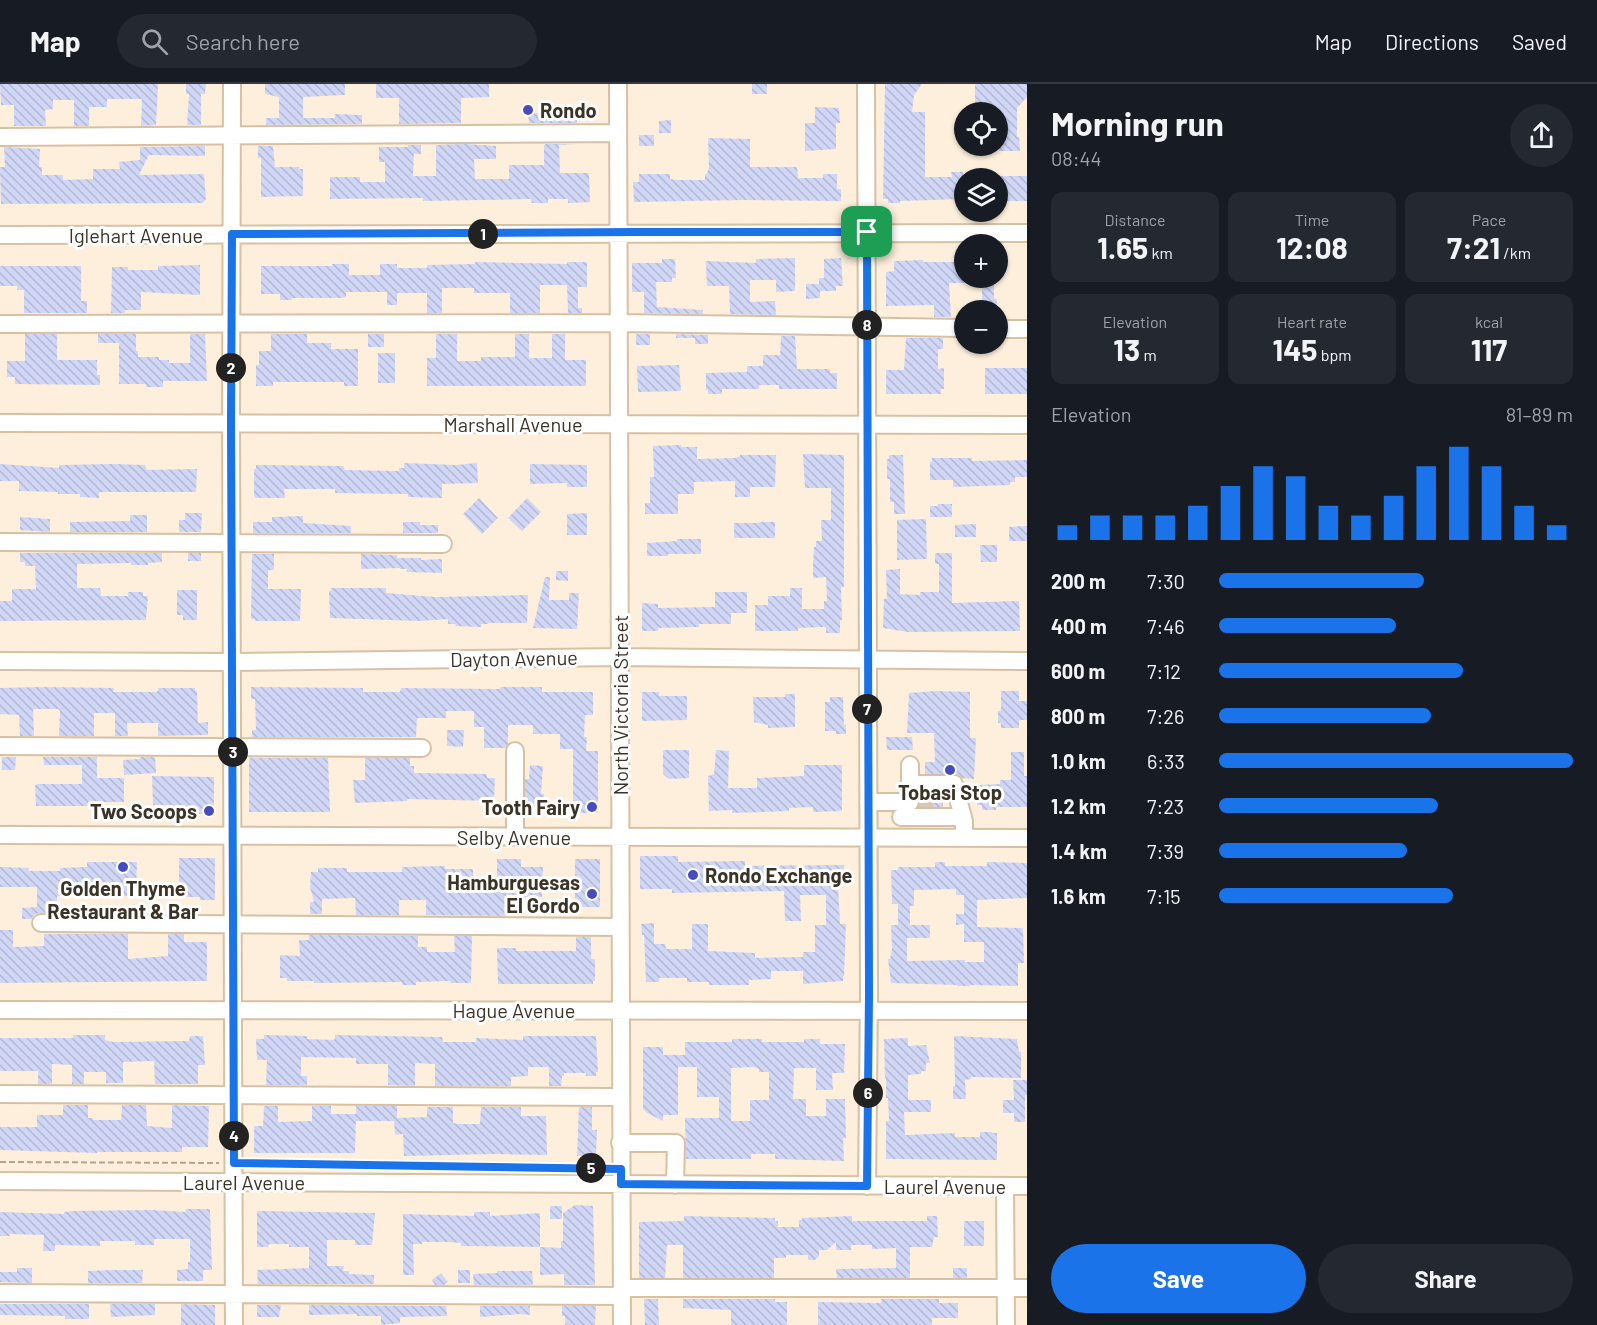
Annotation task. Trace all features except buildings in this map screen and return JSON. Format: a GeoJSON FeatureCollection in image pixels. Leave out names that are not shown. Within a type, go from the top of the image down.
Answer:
{"type":"FeatureCollection","features":[{"type":"Feature","properties":{"kind":"street"},"geometry":{"type":"LineString","coordinates":[[232,84],[234,1325]]}},
{"type":"Feature","properties":{"kind":"street","name":"North Victoria Street"},"geometry":{"type":"LineString","coordinates":[[618,84],[622,1325]]}},
{"type":"Feature","properties":{"kind":"street"},"geometry":{"type":"LineString","coordinates":[[866,84],[869,1011],[867,1186]]}},
{"type":"Feature","properties":{"kind":"street"},"geometry":{"type":"LineString","coordinates":[[0,137],[618,133]]}},
{"type":"Feature","properties":{"kind":"street","name":"Iglehart Avenue"},"geometry":{"type":"LineString","coordinates":[[0,235],[1027,233]]}},
{"type":"Feature","properties":{"kind":"street"},"geometry":{"type":"LineString","coordinates":[[0,324],[618,323],[954,328]]}},
{"type":"Feature","properties":{"kind":"street"},"geometry":{"type":"LineString","coordinates":[[1008,328],[1027,329]]}},
{"type":"Feature","properties":{"kind":"street","name":"Marshall Avenue"},"geometry":{"type":"LineString","coordinates":[[0,423],[1027,424]]}},
{"type":"Feature","properties":{"kind":"street"},"geometry":{"type":"LineString","coordinates":[[0,542],[443,544]]}},
{"type":"Feature","properties":{"kind":"street","name":"Dayton Avenue"},"geometry":{"type":"LineString","coordinates":[[0,661],[232,662],[619,657],[1027,661]]}},
{"type":"Feature","properties":{"kind":"street"},"geometry":{"type":"LineString","coordinates":[[0,746],[422,748]]}},
{"type":"Feature","properties":{"kind":"street"},"geometry":{"type":"LineString","coordinates":[[515,751],[515,837]]}},
{"type":"Feature","properties":{"kind":"street"},"geometry":{"type":"LineString","coordinates":[[901,838],[908,800],[910,765]]}},
{"type":"Feature","properties":{"kind":"street"},"geometry":{"type":"LineString","coordinates":[[868,802],[908,800],[954,784],[951,799],[963,817],[964,838]]}},
{"type":"Feature","properties":{"kind":"street"},"geometry":{"type":"LineString","coordinates":[[908,800],[963,817]]}},
{"type":"Feature","properties":{"kind":"street","name":"Selby Avenue"},"geometry":{"type":"LineString","coordinates":[[0,835],[1027,838]]}},
{"type":"Feature","properties":{"kind":"street"},"geometry":{"type":"LineString","coordinates":[[41,923],[620,927]]}},
{"type":"Feature","properties":{"kind":"street","name":"Hague Avenue"},"geometry":{"type":"LineString","coordinates":[[0,1010],[1027,1011]]}},
{"type":"Feature","properties":{"kind":"street"},"geometry":{"type":"LineString","coordinates":[[0,1094],[621,1098]]}},
{"type":"Feature","properties":{"kind":"street"},"geometry":{"type":"LineString","coordinates":[[621,1143],[675,1143],[675,1185]]}},
{"type":"Feature","properties":{"kind":"street","name":"Laurel Avenue"},"geometry":{"type":"LineString","coordinates":[[0,1181],[1027,1186]]}},
{"type":"Feature","properties":{"kind":"street"},"geometry":{"type":"LineString","coordinates":[[1005,1186],[1006,1325]]}},
{"type":"Feature","properties":{"kind":"street"},"geometry":{"type":"LineString","coordinates":[[0,1293],[234,1294],[1027,1288]]}},
{"type":"Feature","properties":{"kind":"path"},"geometry":{"type":"LineString","coordinates":[[0,1162],[556,1168]]}},
{"type":"Feature","properties":{"kind":"tunnel"},"geometry":{"type":"LineString","coordinates":[[918,799],[943,799]]}},
{"type":"Feature","properties":{"kind":"place","name":"Rondo"},"geometry":{"type":"Point","coordinates":[528,110]}},
{"type":"Feature","properties":{"kind":"place","name":"Tobasi Stop"},"geometry":{"type":"Point","coordinates":[950,770]}},
{"type":"Feature","properties":{"kind":"place","name":"Tooth Fairy"},"geometry":{"type":"Point","coordinates":[592,807]}},
{"type":"Feature","properties":{"kind":"place","name":"Two Scoops"},"geometry":{"type":"Point","coordinates":[209,811]}},
{"type":"Feature","properties":{"kind":"place","name":"Golden Thyme Restaurant & Bar"},"geometry":{"type":"Point","coordinates":[123,867]}},
{"type":"Feature","properties":{"kind":"place","name":"Rondo Exchange"},"geometry":{"type":"Point","coordinates":[693,875]}},
{"type":"Feature","properties":{"kind":"place","name":"Hamburguesas El Gordo"},"geometry":{"type":"Point","coordinates":[592,894]}},
{"type":"Feature","properties":{"kind":"route"},"geometry":{"type":"LineString","coordinates":[[867,232],[869,995],[867,1186],[621,1184],[621,1169],[234,1163],[232,234],[867,232]]}}]}
